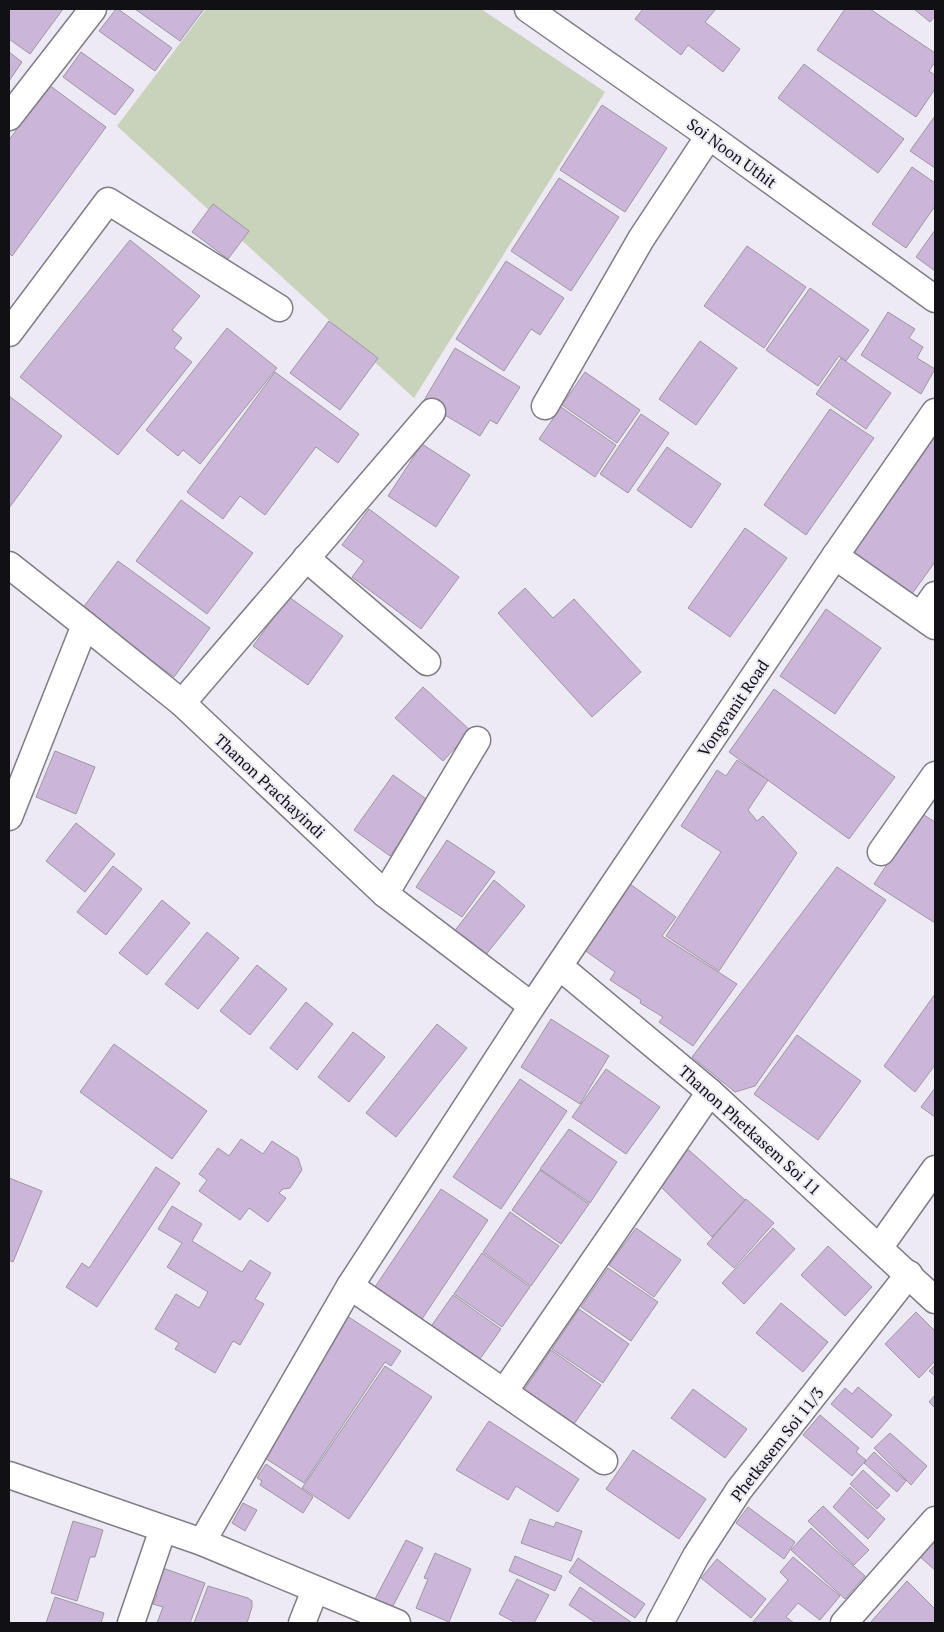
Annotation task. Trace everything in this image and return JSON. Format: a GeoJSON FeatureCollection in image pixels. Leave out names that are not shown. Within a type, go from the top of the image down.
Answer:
{"type":"FeatureCollection","features":[{"type":"Feature","properties":{"kind":"street"},"geometry":{"type":"LineString","coordinates":[[9,117],[92,9]]}},
{"type":"Feature","properties":{"kind":"street","name":"Soi Noon Uthit"},"geometry":{"type":"LineString","coordinates":[[528,9],[709,136],[935,299]]}},
{"type":"Feature","properties":{"kind":"street"},"geometry":{"type":"LineString","coordinates":[[545,406],[641,239],[709,136]]}},
{"type":"Feature","properties":{"kind":"street"},"geometry":{"type":"LineString","coordinates":[[9,333],[108,201],[279,308]]}},
{"type":"Feature","properties":{"kind":"street"},"geometry":{"type":"LineString","coordinates":[[182,703],[432,412]]}},
{"type":"Feature","properties":{"kind":"street","name":"Vongvanit Road"},"geometry":{"type":"LineString","coordinates":[[202,1542],[350,1286],[532,1006],[835,556],[935,412]]}},
{"type":"Feature","properties":{"kind":"street"},"geometry":{"type":"LineString","coordinates":[[835,556],[930,612]]}},
{"type":"Feature","properties":{"kind":"street"},"geometry":{"type":"LineString","coordinates":[[306,558],[427,662]]}},
{"type":"Feature","properties":{"kind":"street","name":"Thanon Prachayindi"},"geometry":{"type":"LineString","coordinates":[[9,565],[182,703],[385,894],[532,1006]]}},
{"type":"Feature","properties":{"kind":"street"},"geometry":{"type":"LineString","coordinates":[[9,817],[85,625]]}},
{"type":"Feature","properties":{"kind":"street"},"geometry":{"type":"LineString","coordinates":[[385,894],[477,740]]}},
{"type":"Feature","properties":{"kind":"street"},"geometry":{"type":"LineString","coordinates":[[881,852],[935,775]]}},
{"type":"Feature","properties":{"kind":"street","name":"Thanon Phetkasem Soi 11"},"geometry":{"type":"LineString","coordinates":[[559,966],[710,1092],[935,1300]]}},
{"type":"Feature","properties":{"kind":"street"},"geometry":{"type":"LineString","coordinates":[[504,1392],[710,1092]]}},
{"type":"Feature","properties":{"kind":"street"},"geometry":{"type":"LineString","coordinates":[[879,1248],[935,1169]]}},
{"type":"Feature","properties":{"kind":"street","name":"Phetkasem Soi 11/3"},"geometry":{"type":"LineString","coordinates":[[660,1623],[696,1556],[740,1490],[909,1274]]}},
{"type":"Feature","properties":{"kind":"street"},"geometry":{"type":"LineString","coordinates":[[350,1286],[604,1460]]}},
{"type":"Feature","properties":{"kind":"street"},"geometry":{"type":"LineString","coordinates":[[9,1475],[202,1542],[397,1623]]}},
{"type":"Feature","properties":{"kind":"street"},"geometry":{"type":"LineString","coordinates":[[844,1623],[935,1520]]}},
{"type":"Feature","properties":{"kind":"street"},"geometry":{"type":"LineString","coordinates":[[131,1623],[163,1529]]}},
{"type":"Feature","properties":{"kind":"street"},"geometry":{"type":"LineString","coordinates":[[302,1623],[315,1590]]}},
{"type":"Feature","properties":{"kind":"green space"},"geometry":{"type":"Polygon","coordinates":[[[206,9],[481,9],[605,92],[414,398],[117,126],[206,9]]]}},
{"type":"Feature","properties":{"kind":"building"},"geometry":{"type":"Polygon","coordinates":[[[9,9],[63,9],[30,54],[9,39],[9,9]]]}},
{"type":"Feature","properties":{"kind":"building"},"geometry":{"type":"Polygon","coordinates":[[[116,9],[172,48],[155,71],[99,31],[116,9]]]}},
{"type":"Feature","properties":{"kind":"building"},"geometry":{"type":"Polygon","coordinates":[[[135,9],[204,9],[180,41],[135,9]]]}},
{"type":"Feature","properties":{"kind":"building"},"geometry":{"type":"Polygon","coordinates":[[[643,9],[716,9],[705,22],[740,49],[723,72],[688,45],[681,55],[635,19],[643,9]]]}},
{"type":"Feature","properties":{"kind":"building"},"geometry":{"type":"Polygon","coordinates":[[[845,9],[870,9],[935,53],[935,62],[929,71],[935,75],[935,89],[916,117],[817,50],[845,9]]]}},
{"type":"Feature","properties":{"kind":"building"},"geometry":{"type":"Polygon","coordinates":[[[914,9],[935,9],[935,16],[930,22],[914,9]]]}},
{"type":"Feature","properties":{"kind":"building"},"geometry":{"type":"Polygon","coordinates":[[[9,52],[22,62],[9,81],[9,52]]]}},
{"type":"Feature","properties":{"kind":"building"},"geometry":{"type":"Polygon","coordinates":[[[81,52],[134,90],[115,115],[63,77],[81,52]]]}},
{"type":"Feature","properties":{"kind":"building"},"geometry":{"type":"Polygon","coordinates":[[[804,64],[904,139],[878,173],[778,98],[804,64]]]}},
{"type":"Feature","properties":{"kind":"building"},"geometry":{"type":"Polygon","coordinates":[[[49,85],[106,127],[12,256],[9,253],[9,140],[49,85]]]}},
{"type":"Feature","properties":{"kind":"building"},"geometry":{"type":"Polygon","coordinates":[[[602,105],[667,148],[625,212],[560,170],[602,105]]]}},
{"type":"Feature","properties":{"kind":"building"},"geometry":{"type":"Polygon","coordinates":[[[935,116],[935,168],[910,151],[935,116]]]}},
{"type":"Feature","properties":{"kind":"building"},"geometry":{"type":"Polygon","coordinates":[[[912,167],[935,183],[935,206],[906,248],[872,224],[912,167]]]}},
{"type":"Feature","properties":{"kind":"building"},"geometry":{"type":"Polygon","coordinates":[[[559,178],[619,217],[571,291],[511,251],[559,178]]]}},
{"type":"Feature","properties":{"kind":"building"},"geometry":{"type":"Polygon","coordinates":[[[213,204],[249,231],[228,259],[192,232],[213,204]]]}},
{"type":"Feature","properties":{"kind":"building"},"geometry":{"type":"Polygon","coordinates":[[[935,230],[935,271],[916,257],[935,230]]]}},
{"type":"Feature","properties":{"kind":"building"},"geometry":{"type":"Polygon","coordinates":[[[130,240],[200,296],[172,330],[182,338],[174,348],[192,362],[118,455],[20,377],[130,240]]]}},
{"type":"Feature","properties":{"kind":"building"},"geometry":{"type":"Polygon","coordinates":[[[747,246],[806,287],[764,348],[704,306],[747,246]]]}},
{"type":"Feature","properties":{"kind":"building"},"geometry":{"type":"Polygon","coordinates":[[[506,261],[564,298],[540,335],[531,329],[504,371],[456,339],[506,261]]]}},
{"type":"Feature","properties":{"kind":"building"},"geometry":{"type":"Polygon","coordinates":[[[810,288],[869,330],[846,361],[839,356],[818,386],[766,350],[810,288]]]}},
{"type":"Feature","properties":{"kind":"building"},"geometry":{"type":"Polygon","coordinates":[[[888,312],[915,329],[909,338],[923,347],[917,358],[935,369],[921,394],[861,355],[888,312]]]}},
{"type":"Feature","properties":{"kind":"building"},"geometry":{"type":"Polygon","coordinates":[[[329,321],[378,358],[340,410],[290,373],[329,321]]]}},
{"type":"Feature","properties":{"kind":"building"},"geometry":{"type":"Polygon","coordinates":[[[227,328],[277,368],[200,464],[183,450],[178,456],[146,430],[227,328]]]}},
{"type":"Feature","properties":{"kind":"building"},"geometry":{"type":"Polygon","coordinates":[[[700,341],[737,368],[696,425],[659,399],[700,341]]]}},
{"type":"Feature","properties":{"kind":"building"},"geometry":{"type":"Polygon","coordinates":[[[455,348],[520,387],[497,424],[490,420],[480,436],[423,402],[455,348]]]}},
{"type":"Feature","properties":{"kind":"building"},"geometry":{"type":"Polygon","coordinates":[[[841,358],[891,393],[866,429],[816,394],[841,358]]]}},
{"type":"Feature","properties":{"kind":"building"},"geometry":{"type":"Polygon","coordinates":[[[275,372],[359,434],[338,463],[316,447],[265,515],[240,496],[223,519],[187,492],[275,372]]]}},
{"type":"Feature","properties":{"kind":"building"},"geometry":{"type":"Polygon","coordinates":[[[585,372],[640,410],[617,443],[562,405],[585,372]]]}},
{"type":"Feature","properties":{"kind":"building"},"geometry":{"type":"Polygon","coordinates":[[[9,396],[62,436],[9,508],[9,396]]]}},
{"type":"Feature","properties":{"kind":"building"},"geometry":{"type":"Polygon","coordinates":[[[561,407],[616,445],[595,477],[539,439],[561,407]]]}},
{"type":"Feature","properties":{"kind":"building"},"geometry":{"type":"Polygon","coordinates":[[[830,409],[874,438],[806,535],[764,505],[830,409]]]}},
{"type":"Feature","properties":{"kind":"building"},"geometry":{"type":"Polygon","coordinates":[[[641,414],[669,433],[628,493],[600,474],[641,414]]]}},
{"type":"Feature","properties":{"kind":"building"},"geometry":{"type":"Polygon","coordinates":[[[935,427],[935,562],[909,598],[845,554],[935,427]]]}},
{"type":"Feature","properties":{"kind":"building"},"geometry":{"type":"Polygon","coordinates":[[[422,444],[470,475],[436,527],[388,496],[422,444]]]}},
{"type":"Feature","properties":{"kind":"building"},"geometry":{"type":"Polygon","coordinates":[[[667,447],[721,484],[691,528],[637,490],[667,447]]]}},
{"type":"Feature","properties":{"kind":"building"},"geometry":{"type":"Polygon","coordinates":[[[181,500],[253,553],[207,614],[136,561],[181,500]]]}},
{"type":"Feature","properties":{"kind":"building"},"geometry":{"type":"Polygon","coordinates":[[[369,509],[459,577],[421,629],[352,577],[364,561],[342,545],[369,509]]]}},
{"type":"Feature","properties":{"kind":"building"},"geometry":{"type":"Polygon","coordinates":[[[745,528],[787,558],[730,637],[688,608],[745,528]]]}},
{"type":"Feature","properties":{"kind":"building"},"geometry":{"type":"Polygon","coordinates":[[[118,561],[210,628],[174,677],[82,609],[118,561]]]}},
{"type":"Feature","properties":{"kind":"building"},"geometry":{"type":"Polygon","coordinates":[[[525,588],[553,618],[574,599],[641,672],[592,717],[498,613],[525,588]]]}},
{"type":"Feature","properties":{"kind":"building"},"geometry":{"type":"Polygon","coordinates":[[[289,597],[343,636],[308,685],[253,646],[289,597]]]}},
{"type":"Feature","properties":{"kind":"building"},"geometry":{"type":"Polygon","coordinates":[[[826,609],[881,648],[835,714],[780,676],[826,609]]]}},
{"type":"Feature","properties":{"kind":"building"},"geometry":{"type":"Polygon","coordinates":[[[423,687],[471,731],[443,761],[395,718],[423,687]]]}},
{"type":"Feature","properties":{"kind":"building"},"geometry":{"type":"Polygon","coordinates":[[[774,689],[895,777],[849,839],[729,752],[774,689]]]}},
{"type":"Feature","properties":{"kind":"building"},"geometry":{"type":"Polygon","coordinates":[[[55,751],[95,767],[76,814],[36,797],[55,751]]]}},
{"type":"Feature","properties":{"kind":"building"},"geometry":{"type":"Polygon","coordinates":[[[737,760],[768,780],[748,810],[757,821],[763,816],[797,853],[719,971],[666,936],[721,852],[681,826],[717,770],[726,776],[737,760]]]}},
{"type":"Feature","properties":{"kind":"building"},"geometry":{"type":"Polygon","coordinates":[[[393,775],[429,801],[390,856],[354,830],[393,775]]]}},
{"type":"Feature","properties":{"kind":"building"},"geometry":{"type":"Polygon","coordinates":[[[921,813],[935,822],[935,923],[874,884],[921,813]]]}},
{"type":"Feature","properties":{"kind":"building"},"geometry":{"type":"Polygon","coordinates":[[[76,823],[115,854],[85,892],[46,861],[76,823]]]}},
{"type":"Feature","properties":{"kind":"building"},"geometry":{"type":"Polygon","coordinates":[[[447,840],[495,872],[462,917],[416,887],[447,840]]]}},
{"type":"Feature","properties":{"kind":"building"},"geometry":{"type":"Polygon","coordinates":[[[113,866],[142,889],[106,935],[77,912],[113,866]]]}},
{"type":"Feature","properties":{"kind":"building"},"geometry":{"type":"Polygon","coordinates":[[[837,867],[886,900],[755,1086],[735,1092],[692,1057],[837,867]]]}},
{"type":"Feature","properties":{"kind":"building"},"geometry":{"type":"Polygon","coordinates":[[[494,880],[525,906],[484,957],[453,933],[494,880]]]}},
{"type":"Feature","properties":{"kind":"building"},"geometry":{"type":"Polygon","coordinates":[[[630,884],[676,917],[662,936],[737,984],[693,1046],[659,1022],[663,1017],[640,1003],[641,1000],[610,980],[615,972],[583,949],[630,884]]]}},
{"type":"Feature","properties":{"kind":"building"},"geometry":{"type":"Polygon","coordinates":[[[162,900],[190,923],[147,975],[119,953],[162,900]]]}},
{"type":"Feature","properties":{"kind":"building"},"geometry":{"type":"Polygon","coordinates":[[[207,932],[239,958],[198,1009],[165,984],[207,932]]]}},
{"type":"Feature","properties":{"kind":"building"},"geometry":{"type":"Polygon","coordinates":[[[257,965],[287,989],[250,1035],[220,1011],[257,965]]]}},
{"type":"Feature","properties":{"kind":"building"},"geometry":{"type":"Polygon","coordinates":[[[935,994],[935,1065],[915,1092],[884,1066],[935,994]]]}},
{"type":"Feature","properties":{"kind":"building"},"geometry":{"type":"Polygon","coordinates":[[[306,1002],[333,1024],[297,1070],[270,1048],[306,1002]]]}},
{"type":"Feature","properties":{"kind":"building"},"geometry":{"type":"Polygon","coordinates":[[[551,1019],[609,1056],[580,1104],[521,1067],[551,1019]]]}},
{"type":"Feature","properties":{"kind":"building"},"geometry":{"type":"Polygon","coordinates":[[[437,1024],[467,1048],[396,1137],[366,1113],[437,1024]]]}},
{"type":"Feature","properties":{"kind":"building"},"geometry":{"type":"Polygon","coordinates":[[[353,1032],[385,1057],[349,1102],[318,1077],[353,1032]]]}},
{"type":"Feature","properties":{"kind":"building"},"geometry":{"type":"Polygon","coordinates":[[[797,1035],[861,1081],[818,1140],[754,1094],[797,1035]]]}},
{"type":"Feature","properties":{"kind":"building"},"geometry":{"type":"Polygon","coordinates":[[[114,1044],[207,1111],[172,1159],[80,1092],[114,1044]]]}},
{"type":"Feature","properties":{"kind":"building"},"geometry":{"type":"Polygon","coordinates":[[[606,1069],[660,1107],[626,1154],[572,1117],[606,1069]]]}},
{"type":"Feature","properties":{"kind":"building"},"geometry":{"type":"Polygon","coordinates":[[[520,1079],[567,1111],[501,1209],[453,1177],[520,1079]]]}},
{"type":"Feature","properties":{"kind":"building"},"geometry":{"type":"Polygon","coordinates":[[[935,1088],[935,1117],[921,1107],[935,1088]]]}},
{"type":"Feature","properties":{"kind":"building"},"geometry":{"type":"Polygon","coordinates":[[[569,1129],[617,1162],[590,1203],[540,1169],[569,1129]]]}},
{"type":"Feature","properties":{"kind":"building"},"geometry":{"type":"Polygon","coordinates":[[[241,1139],[263,1154],[272,1141],[298,1158],[302,1170],[290,1188],[283,1189],[279,1193],[286,1198],[268,1222],[249,1208],[240,1220],[199,1191],[207,1180],[199,1174],[218,1148],[229,1156],[241,1139]]]}},
{"type":"Feature","properties":{"kind":"building"},"geometry":{"type":"Polygon","coordinates":[[[682,1144],[745,1200],[712,1237],[655,1181],[682,1144]]]}},
{"type":"Feature","properties":{"kind":"building"},"geometry":{"type":"Polygon","coordinates":[[[156,1167],[180,1183],[97,1307],[66,1287],[82,1263],[89,1268],[156,1167]]]}},
{"type":"Feature","properties":{"kind":"building"},"geometry":{"type":"Polygon","coordinates":[[[540,1170],[589,1204],[561,1244],[512,1210],[540,1170]]]}},
{"type":"Feature","properties":{"kind":"building"},"geometry":{"type":"Polygon","coordinates":[[[9,1178],[42,1191],[13,1262],[9,1260],[9,1178]]]}},
{"type":"Feature","properties":{"kind":"building"},"geometry":{"type":"Polygon","coordinates":[[[441,1189],[488,1220],[422,1319],[375,1287],[441,1189]]]}},
{"type":"Feature","properties":{"kind":"building"},"geometry":{"type":"Polygon","coordinates":[[[746,1199],[774,1223],[734,1268],[707,1244],[746,1199]]]}},
{"type":"Feature","properties":{"kind":"building"},"geometry":{"type":"Polygon","coordinates":[[[172,1206],[202,1224],[192,1241],[242,1272],[250,1260],[271,1273],[255,1299],[264,1304],[240,1345],[233,1341],[215,1373],[175,1349],[179,1343],[155,1329],[176,1294],[199,1308],[208,1292],[167,1267],[182,1243],[158,1229],[172,1206]]]}},
{"type":"Feature","properties":{"kind":"building"},"geometry":{"type":"Polygon","coordinates":[[[510,1212],[559,1246],[531,1286],[483,1252],[510,1212]]]}},
{"type":"Feature","properties":{"kind":"building"},"geometry":{"type":"Polygon","coordinates":[[[636,1228],[681,1260],[654,1297],[609,1265],[636,1228]]]}},
{"type":"Feature","properties":{"kind":"building"},"geometry":{"type":"Polygon","coordinates":[[[773,1228],[795,1249],[744,1304],[722,1283],[773,1228]]]}},
{"type":"Feature","properties":{"kind":"building"},"geometry":{"type":"Polygon","coordinates":[[[828,1246],[872,1287],[845,1316],[801,1275],[828,1246]]]}},
{"type":"Feature","properties":{"kind":"building"},"geometry":{"type":"Polygon","coordinates":[[[482,1253],[530,1287],[502,1327],[454,1294],[482,1253]]]}},
{"type":"Feature","properties":{"kind":"building"},"geometry":{"type":"Polygon","coordinates":[[[608,1268],[658,1302],[631,1341],[581,1307],[608,1268]]]}},
{"type":"Feature","properties":{"kind":"building"},"geometry":{"type":"Polygon","coordinates":[[[453,1295],[501,1329],[473,1369],[425,1335],[453,1295]]]}},
{"type":"Feature","properties":{"kind":"building"},"geometry":{"type":"Polygon","coordinates":[[[781,1303],[828,1342],[803,1372],[756,1333],[781,1303]]]}},
{"type":"Feature","properties":{"kind":"building"},"geometry":{"type":"Polygon","coordinates":[[[579,1309],[629,1344],[603,1383],[552,1349],[579,1309]]]}},
{"type":"Feature","properties":{"kind":"building"},"geometry":{"type":"Polygon","coordinates":[[[916,1312],[935,1331],[935,1361],[919,1378],[885,1344],[916,1312]]]}},
{"type":"Feature","properties":{"kind":"building"},"geometry":{"type":"Polygon","coordinates":[[[347,1316],[401,1351],[391,1366],[385,1362],[304,1483],[260,1455],[347,1316]]]}},
{"type":"Feature","properties":{"kind":"building"},"geometry":{"type":"Polygon","coordinates":[[[551,1350],[601,1385],[574,1424],[524,1390],[551,1350]]]}},
{"type":"Feature","properties":{"kind":"building"},"geometry":{"type":"Polygon","coordinates":[[[935,1365],[935,1376],[929,1371],[935,1365]]]}},
{"type":"Feature","properties":{"kind":"building"},"geometry":{"type":"Polygon","coordinates":[[[385,1366],[432,1397],[349,1519],[302,1488],[385,1366]]]}},
{"type":"Feature","properties":{"kind":"building"},"geometry":{"type":"Polygon","coordinates":[[[858,1387],[892,1415],[872,1438],[831,1404],[845,1388],[852,1394],[858,1387]]]}},
{"type":"Feature","properties":{"kind":"building"},"geometry":{"type":"Polygon","coordinates":[[[693,1389],[747,1429],[725,1458],[671,1418],[693,1389]]]}},
{"type":"Feature","properties":{"kind":"building"},"geometry":{"type":"Polygon","coordinates":[[[935,1395],[935,1408],[929,1402],[935,1395]]]}},
{"type":"Feature","properties":{"kind":"building"},"geometry":{"type":"Polygon","coordinates":[[[820,1415],[859,1448],[856,1452],[866,1460],[852,1476],[803,1435],[820,1415]]]}},
{"type":"Feature","properties":{"kind":"building"},"geometry":{"type":"Polygon","coordinates":[[[489,1421],[579,1479],[558,1512],[516,1486],[508,1500],[456,1470],[489,1421]]]}},
{"type":"Feature","properties":{"kind":"building"},"geometry":{"type":"Polygon","coordinates":[[[890,1433],[927,1466],[911,1485],[874,1448],[890,1433]]]}},
{"type":"Feature","properties":{"kind":"building"},"geometry":{"type":"Polygon","coordinates":[[[633,1450],[706,1499],[679,1539],[606,1489],[633,1450]]]}},
{"type":"Feature","properties":{"kind":"building"},"geometry":{"type":"Polygon","coordinates":[[[874,1452],[906,1481],[897,1492],[864,1463],[874,1452]]]}},
{"type":"Feature","properties":{"kind":"building"},"geometry":{"type":"Polygon","coordinates":[[[266,1464],[313,1497],[303,1513],[260,1485],[262,1481],[257,1478],[266,1464]]]}},
{"type":"Feature","properties":{"kind":"building"},"geometry":{"type":"Polygon","coordinates":[[[863,1470],[890,1495],[877,1509],[850,1484],[863,1470]]]}},
{"type":"Feature","properties":{"kind":"building"},"geometry":{"type":"Polygon","coordinates":[[[850,1487],[885,1519],[868,1539],[833,1507],[850,1487]]]}},
{"type":"Feature","properties":{"kind":"building"},"geometry":{"type":"Polygon","coordinates":[[[243,1503],[257,1510],[245,1531],[232,1523],[243,1503]]]}},
{"type":"Feature","properties":{"kind":"building"},"geometry":{"type":"Polygon","coordinates":[[[823,1506],[869,1550],[854,1565],[808,1521],[823,1506]]]}},
{"type":"Feature","properties":{"kind":"building"},"geometry":{"type":"Polygon","coordinates":[[[748,1507],[795,1542],[784,1559],[736,1523],[748,1507]]]}},
{"type":"Feature","properties":{"kind":"building"},"geometry":{"type":"Polygon","coordinates":[[[530,1519],[554,1527],[556,1522],[582,1531],[571,1561],[521,1543],[530,1519]]]}},
{"type":"Feature","properties":{"kind":"building"},"geometry":{"type":"Polygon","coordinates":[[[73,1521],[103,1530],[95,1557],[90,1557],[77,1601],[51,1593],[73,1521]]]}},
{"type":"Feature","properties":{"kind":"building"},"geometry":{"type":"Polygon","coordinates":[[[811,1528],[865,1576],[845,1599],[791,1550],[811,1528]]]}},
{"type":"Feature","properties":{"kind":"building"},"geometry":{"type":"Polygon","coordinates":[[[935,1538],[935,1570],[919,1556],[935,1538]]]}},
{"type":"Feature","properties":{"kind":"building"},"geometry":{"type":"Polygon","coordinates":[[[406,1540],[423,1548],[392,1608],[375,1599],[406,1540]]]}},
{"type":"Feature","properties":{"kind":"building"},"geometry":{"type":"Polygon","coordinates":[[[435,1553],[471,1569],[449,1622],[416,1608],[428,1579],[424,1578],[435,1553]]]}},
{"type":"Feature","properties":{"kind":"building"},"geometry":{"type":"Polygon","coordinates":[[[515,1556],[562,1576],[555,1591],[509,1571],[515,1556]]]}},
{"type":"Feature","properties":{"kind":"building"},"geometry":{"type":"Polygon","coordinates":[[[793,1557],[840,1596],[820,1620],[798,1603],[786,1617],[794,1623],[752,1623],[788,1580],[780,1572],[793,1557]]]}},
{"type":"Feature","properties":{"kind":"building"},"geometry":{"type":"Polygon","coordinates":[[[578,1558],[645,1604],[635,1618],[569,1572],[578,1558]]]}},
{"type":"Feature","properties":{"kind":"building"},"geometry":{"type":"Polygon","coordinates":[[[717,1559],[766,1599],[751,1618],[701,1578],[717,1559]]]}},
{"type":"Feature","properties":{"kind":"building"},"geometry":{"type":"Polygon","coordinates":[[[160,1567],[205,1583],[190,1623],[157,1623],[163,1607],[153,1604],[157,1595],[150,1593],[160,1567]]]}},
{"type":"Feature","properties":{"kind":"building"},"geometry":{"type":"Polygon","coordinates":[[[517,1579],[549,1595],[534,1623],[513,1623],[499,1614],[517,1579]]]}},
{"type":"Feature","properties":{"kind":"building"},"geometry":{"type":"Polygon","coordinates":[[[907,1581],[935,1609],[935,1623],[870,1623],[907,1581]]]}},
{"type":"Feature","properties":{"kind":"building"},"geometry":{"type":"Polygon","coordinates":[[[208,1586],[248,1598],[252,1601],[247,1623],[194,1623],[208,1586]]]}},
{"type":"Feature","properties":{"kind":"building"},"geometry":{"type":"Polygon","coordinates":[[[580,1587],[631,1622],[596,1623],[569,1605],[580,1587]]]}},
{"type":"Feature","properties":{"kind":"building"},"geometry":{"type":"Polygon","coordinates":[[[55,1597],[104,1613],[101,1623],[46,1623],[55,1597]]]}}]}
